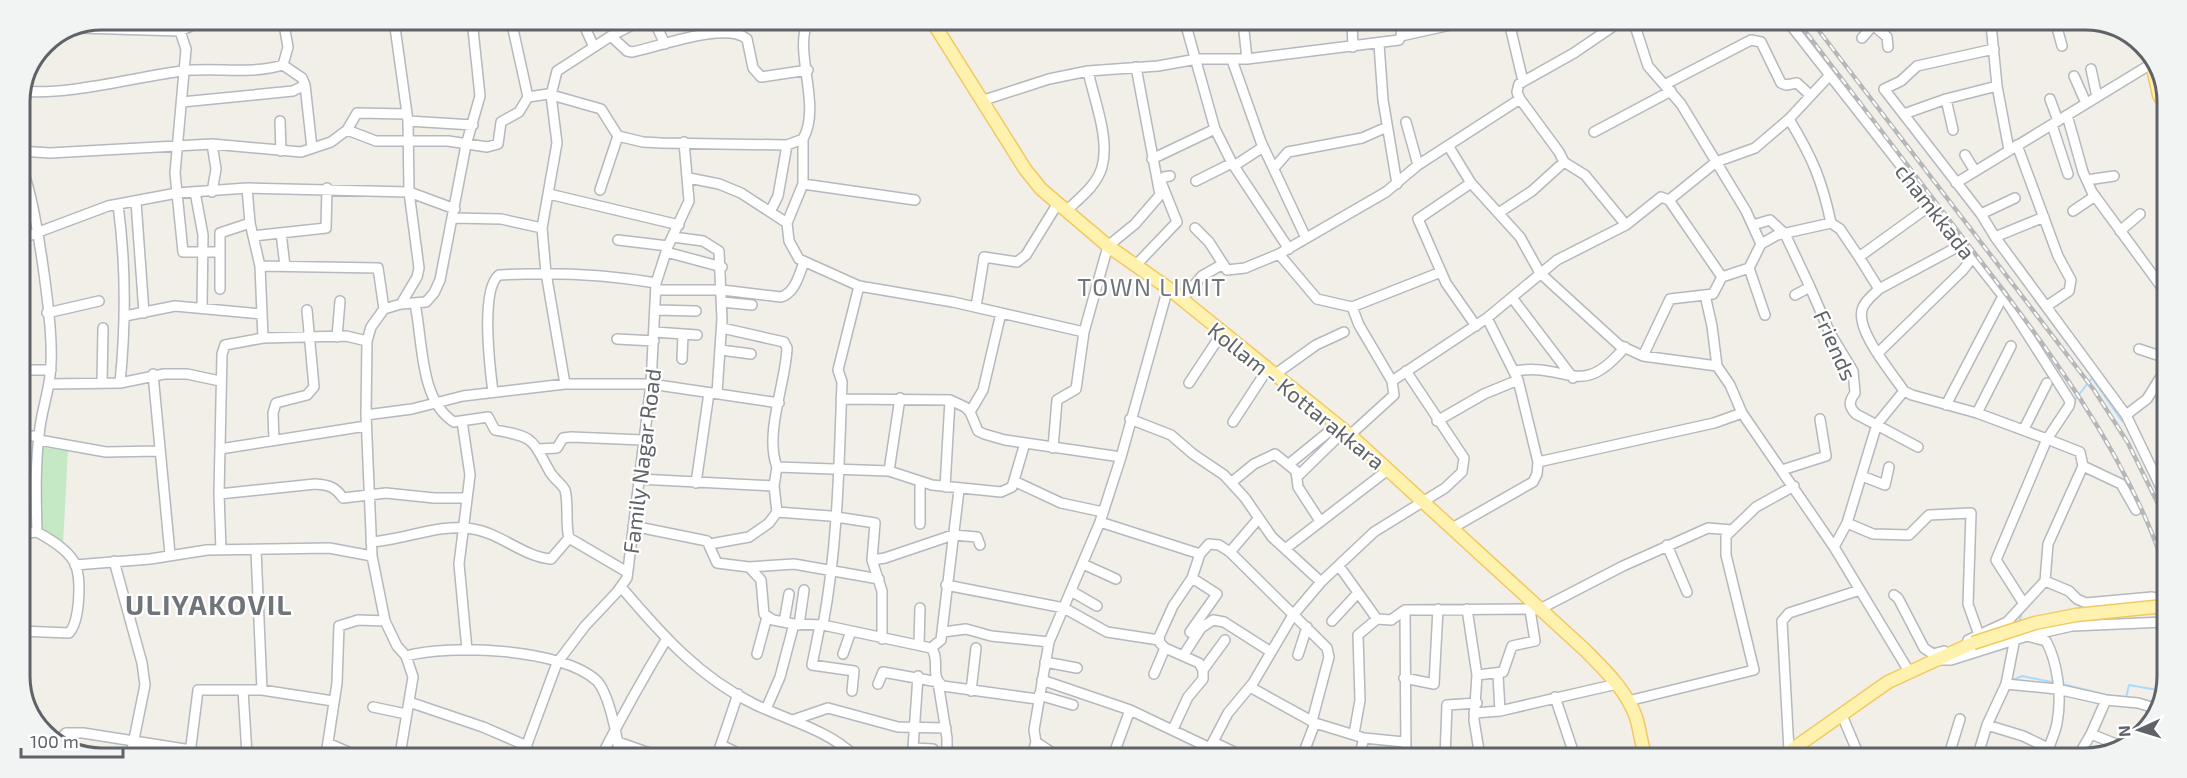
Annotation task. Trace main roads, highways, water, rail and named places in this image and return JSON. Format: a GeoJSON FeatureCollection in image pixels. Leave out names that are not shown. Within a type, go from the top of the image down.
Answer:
{"type":"FeatureCollection","features":[{"type":"Feature","properties":{"kind":"main road","name":"Kollam - Kottarakkara"},"geometry":{"type":"LineString","coordinates":[[939,30],[981,101],[1032,179],[1108,246],[1137,264],[1168,288],[1270,373],[1344,430],[1454,527],[1535,610],[1586,650],[1617,684],[1628,701],[1641,737]]}},
{"type":"Feature","properties":{"kind":"main road"},"geometry":{"type":"LineString","coordinates":[[1800,748],[1931,659],[1976,639],[2076,615],[2157,608]]}},
{"type":"Feature","properties":{"kind":"main road"},"geometry":{"type":"LineString","coordinates":[[1798,748],[1888,682],[1908,674]]}},
{"type":"Feature","properties":{"kind":"main road"},"geometry":{"type":"LineString","coordinates":[[1641,737],[1644,748]]}},
{"type":"Feature","properties":{"kind":"main road"},"geometry":{"type":"LineString","coordinates":[[1641,737],[1646,748]]}},
{"type":"Feature","properties":{"kind":"waterway"},"geometry":{"type":"LineString","coordinates":[[2074,401],[2092,378],[2122,421],[2123,419]]}},
{"type":"Feature","properties":{"kind":"waterway"},"geometry":{"type":"LineString","coordinates":[[2019,623],[2022,611]]}},
{"type":"Feature","properties":{"kind":"waterway"},"geometry":{"type":"LineString","coordinates":[[2013,680],[2022,676],[2057,683]]}},
{"type":"Feature","properties":{"kind":"waterway"},"geometry":{"type":"LineString","coordinates":[[2062,684],[2115,697]]}},
{"type":"Feature","properties":{"kind":"waterway"},"geometry":{"type":"LineString","coordinates":[[2126,698],[2129,685],[2156,690]]}},
{"type":"Feature","properties":{"kind":"railway"},"geometry":{"type":"LineString","coordinates":[[1804,30],[2056,362],[2081,400],[2127,480],[2157,547]]}},
{"type":"Feature","properties":{"kind":"railway"},"geometry":{"type":"LineString","coordinates":[[1818,30],[2094,390],[2128,443],[2157,502]]}},
{"type":"Feature","properties":{"kind":"district","name":"TOWN LIMIT"},"geometry":{"type":"Point","coordinates":[1152,286]}},
{"type":"Feature","properties":{"kind":"district","name":"ULIYAKOVIL"},"geometry":{"type":"Point","coordinates":[209,604]}}]}
